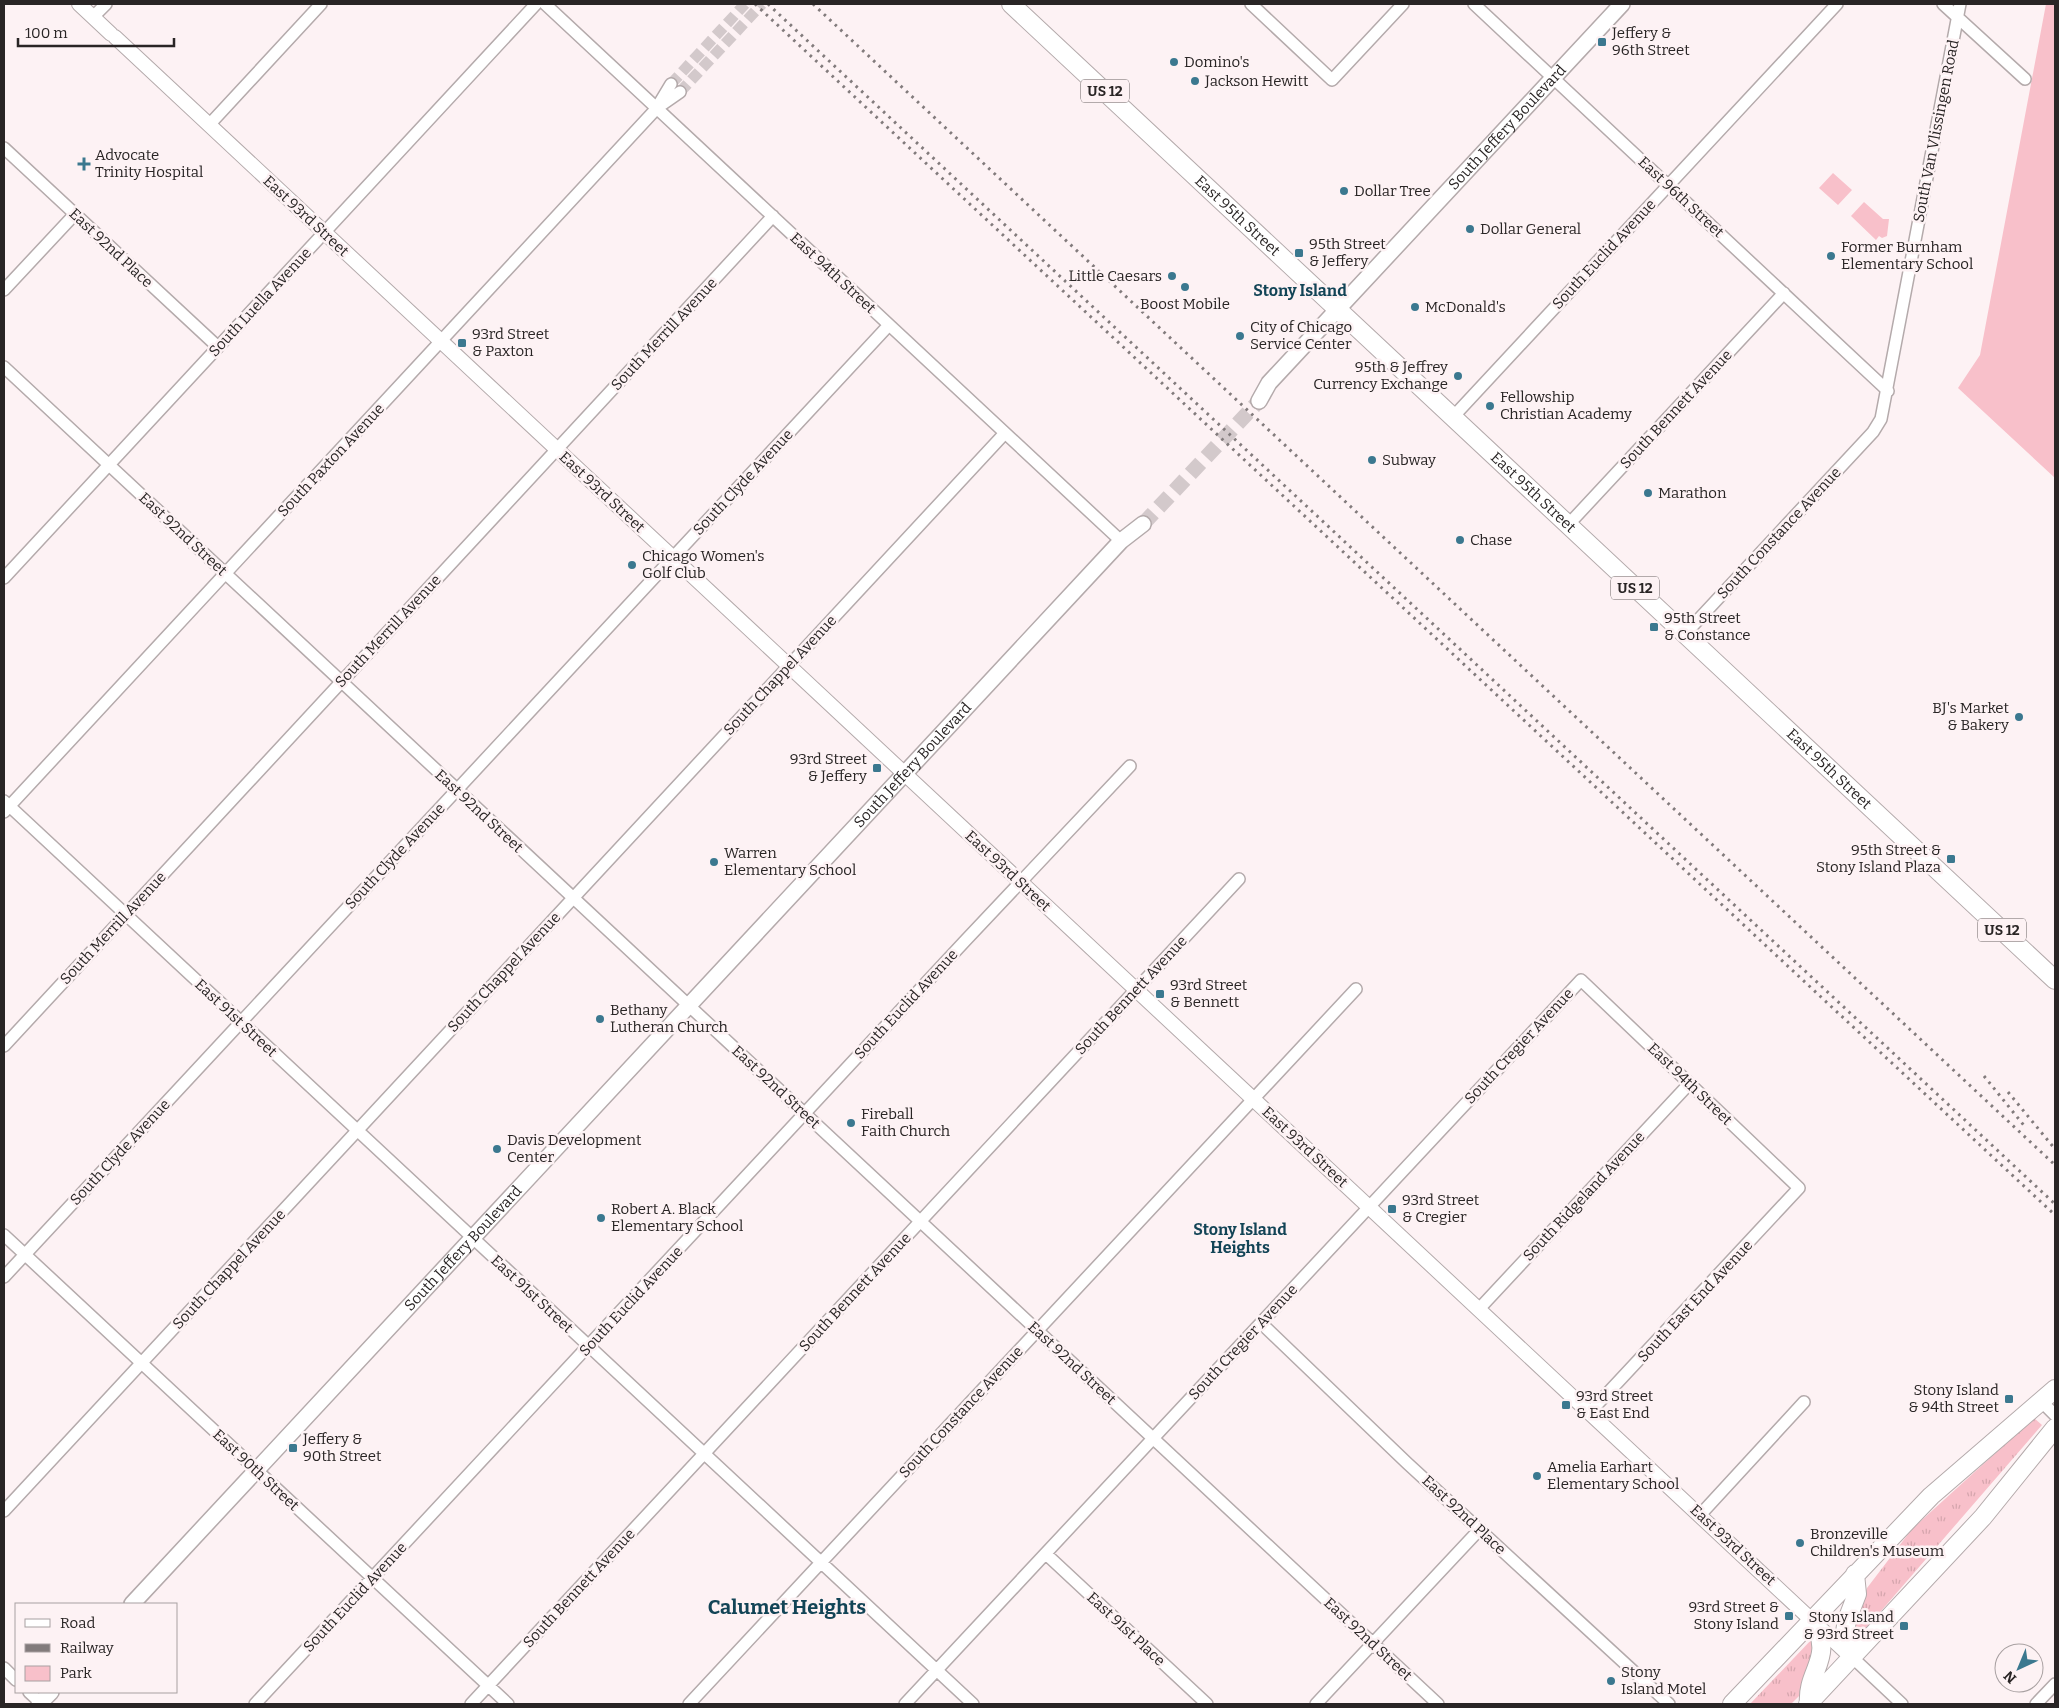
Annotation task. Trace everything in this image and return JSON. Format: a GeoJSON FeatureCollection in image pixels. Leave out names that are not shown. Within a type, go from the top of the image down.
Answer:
{"type":"FeatureCollection","features":[{"type":"Feature","properties":{"kind":"main road","name":"East 95th Street"},"geometry":{"type":"LineString","coordinates":[[1011,4],[2055,980]]}},
{"type":"Feature","properties":{"kind":"main road","name":"South Jeffery Boulevard"},"geometry":{"type":"LineString","coordinates":[[1255,397],[1622,4]]}},
{"type":"Feature","properties":{"kind":"main road","name":"South Jeffery Boulevard"},"geometry":{"type":"LineString","coordinates":[[133,1603],[1140,521]]}},
{"type":"Feature","properties":{"kind":"main road"},"geometry":{"type":"LineString","coordinates":[[1732,1704],[1934,1494],[2055,1389]]}},
{"type":"Feature","properties":{"kind":"main road"},"geometry":{"type":"LineString","coordinates":[[1809,1704],[1983,1517],[2055,1428]]}},
{"type":"Feature","properties":{"kind":"main road"},"geometry":{"type":"LineString","coordinates":[[1853,1658],[1845,1644],[1845,1632],[1847,1620],[1857,1594],[1855,1574]]}},
{"type":"Feature","properties":{"kind":"main road"},"geometry":{"type":"LineString","coordinates":[[1809,1704],[1808,1690],[1818,1669],[1822,1645],[1819,1632],[1812,1619]]}},
{"type":"Feature","properties":{"kind":"street","name":"East 93rd Street"},"geometry":{"type":"LineString","coordinates":[[79,4],[1902,1704]]}},
{"type":"Feature","properties":{"kind":"street"},"geometry":{"type":"LineString","coordinates":[[93,17],[106,4]]}},
{"type":"Feature","properties":{"kind":"street"},"geometry":{"type":"LineString","coordinates":[[209,125],[321,4]]}},
{"type":"Feature","properties":{"kind":"street","name":"South Luella Avenue"},"geometry":{"type":"LineString","coordinates":[[4,578],[536,4]]}},
{"type":"Feature","properties":{"kind":"street","name":"East 94th Street"},"geometry":{"type":"LineString","coordinates":[[545,4],[1122,541]]}},
{"type":"Feature","properties":{"kind":"street"},"geometry":{"type":"LineString","coordinates":[[1251,4],[1332,80],[1403,4]]}},
{"type":"Feature","properties":{"kind":"street","name":"East 96th Street"},"geometry":{"type":"LineString","coordinates":[[1474,4],[1888,390]]}},
{"type":"Feature","properties":{"kind":"street","name":"South Euclid Avenue"},"geometry":{"type":"LineString","coordinates":[[1453,417],[1837,4]]}},
{"type":"Feature","properties":{"kind":"street"},"geometry":{"type":"LineString","coordinates":[[1943,4],[2025,79]]}},
{"type":"Feature","properties":{"kind":"street","name":"South Van Vlissingen Road"},"geometry":{"type":"LineString","coordinates":[[1873,432],[1881,419],[1888,390],[1960,4]]}},
{"type":"Feature","properties":{"kind":"street","name":"South Paxton Avenue"},"geometry":{"type":"LineString","coordinates":[[657,108],[671,84]]}},
{"type":"Feature","properties":{"kind":"street","name":"South Paxton Avenue"},"geometry":{"type":"LineString","coordinates":[[6,807],[657,108],[680,92]]}},
{"type":"Feature","properties":{"kind":"street","name":"East 92nd Place"},"geometry":{"type":"LineString","coordinates":[[4,148],[218,347]]}},
{"type":"Feature","properties":{"kind":"street"},"geometry":{"type":"LineString","coordinates":[[4,290],[74,214]]}},
{"type":"Feature","properties":{"kind":"street","name":"South Merrill Avenue"},"geometry":{"type":"LineString","coordinates":[[4,1046],[773,216]]}},
{"type":"Feature","properties":{"kind":"street","name":"South Bennett Avenue"},"geometry":{"type":"LineString","coordinates":[[1568,525],[1784,293]]}},
{"type":"Feature","properties":{"kind":"street","name":"South Clyde Avenue"},"geometry":{"type":"LineString","coordinates":[[4,1277],[889,324]]}},
{"type":"Feature","properties":{"kind":"street","name":"East 92nd Street"},"geometry":{"type":"LineString","coordinates":[[4,367],[1438,1704]]}},
{"type":"Feature","properties":{"kind":"street","name":"South Constance Avenue"},"geometry":{"type":"LineString","coordinates":[[1685,634],[1873,432]]}},
{"type":"Feature","properties":{"kind":"street","name":"South Chappel Avenue"},"geometry":{"type":"LineString","coordinates":[[4,1511],[1005,433]]}},
{"type":"Feature","properties":{"kind":"street","name":"South Euclid Avenue"},"geometry":{"type":"LineString","coordinates":[[254,1704],[1130,766]]}},
{"type":"Feature","properties":{"kind":"street","name":"East 91st Street"},"geometry":{"type":"LineString","coordinates":[[6,807],[125,914],[973,1704]]}},
{"type":"Feature","properties":{"kind":"street","name":"South Bennett Avenue"},"geometry":{"type":"LineString","coordinates":[[471,1704],[1239,879]]}},
{"type":"Feature","properties":{"kind":"street","name":"East 94th Street"},"geometry":{"type":"LineString","coordinates":[[1581,980],[1799,1188]]}},
{"type":"Feature","properties":{"kind":"street","name":"South Cregier Avenue"},"geometry":{"type":"LineString","coordinates":[[905,1704],[1581,980]]}},
{"type":"Feature","properties":{"kind":"street","name":"South Constance Avenue"},"geometry":{"type":"LineString","coordinates":[[689,1704],[1356,989]]}},
{"type":"Feature","properties":{"kind":"street","name":"South Ridgeland Avenue"},"geometry":{"type":"LineString","coordinates":[[1480,1309],[1689,1084]]}},
{"type":"Feature","properties":{"kind":"street","name":"South East End Avenue"},"geometry":{"type":"LineString","coordinates":[[1590,1412],[1799,1188]]}},
{"type":"Feature","properties":{"kind":"street","name":"East 90th Street"},"geometry":{"type":"LineString","coordinates":[[4,1235],[508,1704]]}},
{"type":"Feature","properties":{"kind":"street","name":"East 92nd Place"},"geometry":{"type":"LineString","coordinates":[[1261,1323],[1480,1530],[1669,1704]]}},
{"type":"Feature","properties":{"kind":"street"},"geometry":{"type":"LineString","coordinates":[[2041,1401],[2055,1415]]}},
{"type":"Feature","properties":{"kind":"street"},"geometry":{"type":"LineString","coordinates":[[1700,1515],[1804,1402]]}},
{"type":"Feature","properties":{"kind":"street"},"geometry":{"type":"LineString","coordinates":[[1316,1704],[1480,1530]]}},
{"type":"Feature","properties":{"kind":"street","name":"East 91st Place"},"geometry":{"type":"LineString","coordinates":[[1046,1554],[1206,1704]]}},
{"type":"Feature","properties":{"kind":"street"},"geometry":{"type":"LineString","coordinates":[[4,1668],[15,1679]]}},
{"type":"Feature","properties":{"kind":"street"},"geometry":{"type":"LineString","coordinates":[[2036,1704],[2055,1684]]}},
{"type":"Feature","properties":{"kind":"street"},"geometry":{"type":"LineString","coordinates":[[31,1693],[43,1701]]}},
{"type":"Feature","properties":{"kind":"green space"},"geometry":{"type":"Polygon","coordinates":[[[2046,4],[2055,4],[2055,478],[1958,388],[1980,355],[2046,4]]]}},
{"type":"Feature","properties":{"kind":"green space"},"geometry":{"type":"Polygon","coordinates":[[[1833,173],[1852,190],[1838,205],[1819,188],[1833,173]]]}},
{"type":"Feature","properties":{"kind":"green space"},"geometry":{"type":"Polygon","coordinates":[[[1864,202],[1883,219],[1889,219],[1887,236],[1882,238],[1879,236],[1876,240],[1851,216],[1864,202]]]}},
{"type":"Feature","properties":{"kind":"green space"},"geometry":{"type":"Polygon","coordinates":[[[2034,1418],[2042,1425],[1862,1633],[1854,1625],[1867,1588],[1912,1529],[2034,1418]]]}},
{"type":"Feature","properties":{"kind":"green space"},"geometry":{"type":"Polygon","coordinates":[[[1812,1639],[1817,1645],[1800,1695],[1791,1704],[1750,1704],[1812,1639]]]}},
{"type":"Feature","properties":{"kind":"tunnel"},"geometry":{"type":"LineString","coordinates":[[671,84],[745,4]]}},
{"type":"Feature","properties":{"kind":"tunnel"},"geometry":{"type":"LineString","coordinates":[[680,92],[762,4]]}},
{"type":"Feature","properties":{"kind":"tunnel"},"geometry":{"type":"LineString","coordinates":[[1143,524],[1259,401]]}},
{"type":"Feature","properties":{"kind":"railway"},"geometry":{"type":"LineString","coordinates":[[755,4],[2055,1215]]}},
{"type":"Feature","properties":{"kind":"railway"},"geometry":{"type":"LineString","coordinates":[[768,4],[2055,1204]]}},
{"type":"Feature","properties":{"kind":"railway"},"geometry":{"type":"LineString","coordinates":[[813,4],[2055,1165]]}},
{"type":"Feature","properties":{"kind":"railway"},"geometry":{"type":"LineString","coordinates":[[1984,1076],[2026,1128]]}},
{"type":"Feature","properties":{"kind":"railway"},"geometry":{"type":"LineString","coordinates":[[2008,1092],[2055,1149]]}},
{"type":"Feature","properties":{"kind":"place","name":"Jeffery & 96th Street"},"geometry":{"type":"Point","coordinates":[1602,42]}},
{"type":"Feature","properties":{"kind":"place","name":"Domino's"},"geometry":{"type":"Point","coordinates":[1174,62]}},
{"type":"Feature","properties":{"kind":"place","name":"Jackson Hewitt"},"geometry":{"type":"Point","coordinates":[1195,81]}},
{"type":"Feature","properties":{"kind":"place","name":"Advocate Trinity Hospital"},"geometry":{"type":"Point","coordinates":[84,164]}},
{"type":"Feature","properties":{"kind":"place","name":"Dollar Tree"},"geometry":{"type":"Point","coordinates":[1344,191]}},
{"type":"Feature","properties":{"kind":"place","name":"Dollar General"},"geometry":{"type":"Point","coordinates":[1470,229]}},
{"type":"Feature","properties":{"kind":"place","name":"95th Street & Jeffery"},"geometry":{"type":"Point","coordinates":[1299,253]}},
{"type":"Feature","properties":{"kind":"place","name":"Former Burnham Elementary School"},"geometry":{"type":"Point","coordinates":[1831,256]}},
{"type":"Feature","properties":{"kind":"place","name":"Little Caesars"},"geometry":{"type":"Point","coordinates":[1172,276]}},
{"type":"Feature","properties":{"kind":"place","name":"Boost Mobile"},"geometry":{"type":"Point","coordinates":[1185,287]}},
{"type":"Feature","properties":{"kind":"place","name":"McDonald's"},"geometry":{"type":"Point","coordinates":[1415,307]}},
{"type":"Feature","properties":{"kind":"place","name":"City of Chicago Service Center"},"geometry":{"type":"Point","coordinates":[1240,336]}},
{"type":"Feature","properties":{"kind":"place","name":"93rd Street & Paxton"},"geometry":{"type":"Point","coordinates":[462,343]}},
{"type":"Feature","properties":{"kind":"place","name":"95th & Jeffrey Currency Exchange"},"geometry":{"type":"Point","coordinates":[1458,376]}},
{"type":"Feature","properties":{"kind":"place","name":"Fellowship Christian Academy"},"geometry":{"type":"Point","coordinates":[1490,406]}},
{"type":"Feature","properties":{"kind":"place","name":"Subway"},"geometry":{"type":"Point","coordinates":[1372,460]}},
{"type":"Feature","properties":{"kind":"place","name":"Marathon"},"geometry":{"type":"Point","coordinates":[1648,493]}},
{"type":"Feature","properties":{"kind":"place","name":"Chase"},"geometry":{"type":"Point","coordinates":[1460,540]}},
{"type":"Feature","properties":{"kind":"place","name":"Chicago Women's Golf Club"},"geometry":{"type":"Point","coordinates":[632,565]}},
{"type":"Feature","properties":{"kind":"place","name":"95th Street & Constance"},"geometry":{"type":"Point","coordinates":[1654,627]}},
{"type":"Feature","properties":{"kind":"place","name":"BJ's Market & Bakery"},"geometry":{"type":"Point","coordinates":[2019,717]}},
{"type":"Feature","properties":{"kind":"place","name":"93rd Street & Jeffery"},"geometry":{"type":"Point","coordinates":[877,768]}},
{"type":"Feature","properties":{"kind":"place","name":"95th Street & Stony Island Plaza"},"geometry":{"type":"Point","coordinates":[1951,859]}},
{"type":"Feature","properties":{"kind":"place","name":"Warren Elementary School"},"geometry":{"type":"Point","coordinates":[714,862]}},
{"type":"Feature","properties":{"kind":"place","name":"93rd Street & Bennett"},"geometry":{"type":"Point","coordinates":[1160,994]}},
{"type":"Feature","properties":{"kind":"place","name":"Bethany Lutheran Church"},"geometry":{"type":"Point","coordinates":[600,1019]}},
{"type":"Feature","properties":{"kind":"place","name":"Fireball Faith Church"},"geometry":{"type":"Point","coordinates":[851,1123]}},
{"type":"Feature","properties":{"kind":"place","name":"Davis Development Center"},"geometry":{"type":"Point","coordinates":[497,1149]}},
{"type":"Feature","properties":{"kind":"place","name":"93rd Street & Cregier"},"geometry":{"type":"Point","coordinates":[1392,1209]}},
{"type":"Feature","properties":{"kind":"place","name":"Robert A. Black Elementary School"},"geometry":{"type":"Point","coordinates":[601,1218]}},
{"type":"Feature","properties":{"kind":"place","name":"Stony Island & 94th Street"},"geometry":{"type":"Point","coordinates":[2009,1399]}},
{"type":"Feature","properties":{"kind":"place","name":"93rd Street & East End"},"geometry":{"type":"Point","coordinates":[1566,1405]}},
{"type":"Feature","properties":{"kind":"place","name":"Jeffery & 90th Street"},"geometry":{"type":"Point","coordinates":[293,1448]}},
{"type":"Feature","properties":{"kind":"place","name":"Amelia Earhart Elementary School"},"geometry":{"type":"Point","coordinates":[1537,1476]}},
{"type":"Feature","properties":{"kind":"place","name":"Bronzeville Children's Museum"},"geometry":{"type":"Point","coordinates":[1800,1543]}},
{"type":"Feature","properties":{"kind":"place","name":"93rd Street & Stony Island"},"geometry":{"type":"Point","coordinates":[1789,1616]}},
{"type":"Feature","properties":{"kind":"place","name":"Stony Island & 93rd Street"},"geometry":{"type":"Point","coordinates":[1904,1626]}},
{"type":"Feature","properties":{"kind":"place","name":"Stony Island Motel"},"geometry":{"type":"Point","coordinates":[1611,1681]}},
{"type":"Feature","properties":{"kind":"district","name":"Stony Island"},"geometry":{"type":"Point","coordinates":[1300,290]}},
{"type":"Feature","properties":{"kind":"district","name":"Stony Island Heights"},"geometry":{"type":"Point","coordinates":[1240,1238]}},
{"type":"Feature","properties":{"kind":"district","name":"Calumet Heights"},"geometry":{"type":"Point","coordinates":[787,1607]}}]}
